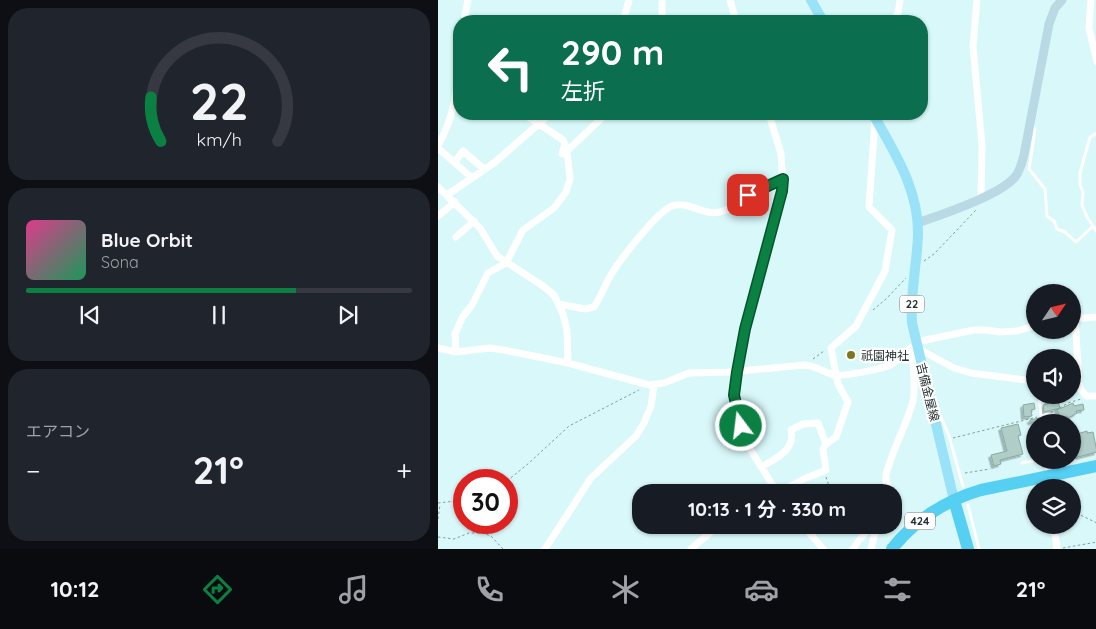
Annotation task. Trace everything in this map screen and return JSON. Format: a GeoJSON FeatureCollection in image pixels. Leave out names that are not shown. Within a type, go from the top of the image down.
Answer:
{"type":"FeatureCollection","features":[{"type":"Feature","properties":{"kind":"highway","name":"424"},"geometry":{"type":"LineString","coordinates":[[1058,479],[1096,466]]}},
{"type":"Feature","properties":{"kind":"highway","name":"424"},"geometry":{"type":"LineString","coordinates":[[892,549],[922,519],[954,500],[981,490],[1026,485]]}},
{"type":"Feature","properties":{"kind":"highway"},"geometry":{"type":"LineString","coordinates":[[954,500],[968,549]]}},
{"type":"Feature","properties":{"kind":"main road"},"geometry":{"type":"LineString","coordinates":[[811,0],[820,15]]}},
{"type":"Feature","properties":{"kind":"main road","name":"吉備金屋線"},"geometry":{"type":"LineString","coordinates":[[877,120],[908,180],[914,199],[918,224],[912,308],[916,345],[954,500]]}},
{"type":"Feature","properties":{"kind":"street"},"geometry":{"type":"LineString","coordinates":[[466,15],[468,0]]}},
{"type":"Feature","properties":{"kind":"street"},"geometry":{"type":"LineString","coordinates":[[625,15],[630,0]]}},
{"type":"Feature","properties":{"kind":"street"},"geometry":{"type":"LineString","coordinates":[[662,0],[662,15]]}},
{"type":"Feature","properties":{"kind":"street"},"geometry":{"type":"LineString","coordinates":[[730,0],[734,15]]}},
{"type":"Feature","properties":{"kind":"street"},"geometry":{"type":"LineString","coordinates":[[897,15],[900,0]]}},
{"type":"Feature","properties":{"kind":"street"},"geometry":{"type":"LineString","coordinates":[[977,0],[974,46],[982,145],[981,198]]}},
{"type":"Feature","properties":{"kind":"street"},"geometry":{"type":"LineString","coordinates":[[918,224],[981,198],[1015,177],[1024,156],[1049,24],[1062,0]]}},
{"type":"Feature","properties":{"kind":"street"},"geometry":{"type":"LineString","coordinates":[[1091,0],[1089,28],[1096,62]]}},
{"type":"Feature","properties":{"kind":"street"},"geometry":{"type":"LineString","coordinates":[[453,104],[446,130],[438,146],[472,178]]}},
{"type":"Feature","properties":{"kind":"street"},"geometry":{"type":"LineString","coordinates":[[534,120],[565,143],[562,160],[568,165]]}},
{"type":"Feature","properties":{"kind":"street"},"geometry":{"type":"LineString","coordinates":[[447,195],[484,170],[543,120]]}},
{"type":"Feature","properties":{"kind":"street"},"geometry":{"type":"LineString","coordinates":[[456,352],[456,334],[462,318],[472,305],[488,273],[506,262],[523,230],[554,208],[562,198],[569,183],[566,156],[570,147],[600,120]]}},
{"type":"Feature","properties":{"kind":"street"},"geometry":{"type":"LineString","coordinates":[[771,120],[781,154],[782,191],[745,329],[734,395],[737,412],[750,449],[773,484]]}},
{"type":"Feature","properties":{"kind":"street"},"geometry":{"type":"LineString","coordinates":[[794,484],[824,472],[826,468],[823,452],[824,446],[837,435],[848,402],[840,388],[832,348],[853,329],[885,271],[892,232],[891,228],[869,207],[874,120]]}},
{"type":"Feature","properties":{"kind":"street"},"geometry":{"type":"LineString","coordinates":[[455,162],[463,151],[484,170]]}},
{"type":"Feature","properties":{"kind":"street"},"geometry":{"type":"LineString","coordinates":[[559,304],[585,308],[594,307],[612,272],[653,221],[668,207],[684,204],[702,211],[718,213],[754,192],[783,179]]}},
{"type":"Feature","properties":{"kind":"street"},"geometry":{"type":"LineString","coordinates":[[438,186],[480,228],[497,256],[554,295],[564,314],[567,330],[568,363]]}},
{"type":"Feature","properties":{"kind":"street"},"geometry":{"type":"LineString","coordinates":[[438,216],[454,202]]}},
{"type":"Feature","properties":{"kind":"street"},"geometry":{"type":"LineString","coordinates":[[456,237],[474,221]]}},
{"type":"Feature","properties":{"kind":"street"},"geometry":{"type":"LineString","coordinates":[[1081,318],[1096,317]]}},
{"type":"Feature","properties":{"kind":"street"},"geometry":{"type":"LineString","coordinates":[[438,348],[456,352],[490,348],[568,363],[651,385],[664,383],[689,373],[737,372],[805,365],[815,366],[837,376],[888,366],[896,362],[910,348],[916,345],[974,330],[1001,332],[1026,328]]}},
{"type":"Feature","properties":{"kind":"street"},"geometry":{"type":"LineString","coordinates":[[916,345],[954,368],[971,373],[1026,380]]}},
{"type":"Feature","properties":{"kind":"street"},"geometry":{"type":"LineString","coordinates":[[887,484],[886,475],[903,433],[913,401],[915,384],[913,352],[916,345]]}},
{"type":"Feature","properties":{"kind":"street"},"geometry":{"type":"LineString","coordinates":[[545,549],[591,478],[636,436],[651,406],[651,385]]}},
{"type":"Feature","properties":{"kind":"street"},"geometry":{"type":"LineString","coordinates":[[1081,389],[1086,396],[1096,396]]}},
{"type":"Feature","properties":{"kind":"street"},"geometry":{"type":"LineString","coordinates":[[761,467],[786,452],[792,439],[791,430],[795,427],[818,423],[826,444]]}},
{"type":"Feature","properties":{"kind":"street"},"geometry":{"type":"LineString","coordinates":[[691,549],[709,534]]}},
{"type":"Feature","properties":{"kind":"street"},"geometry":{"type":"LineString","coordinates":[[810,534],[823,549]]}},
{"type":"Feature","properties":{"kind":"street"},"geometry":{"type":"LineString","coordinates":[[854,549],[864,534]]}},
{"type":"Feature","properties":{"kind":"street"},"geometry":{"type":"LineString","coordinates":[[871,549],[874,534]]}},
{"type":"Feature","properties":{"kind":"street"},"geometry":{"type":"LineString","coordinates":[[1054,534],[1058,549]]}},
{"type":"Feature","properties":{"kind":"lane"},"geometry":{"type":"LineString","coordinates":[[1031,123],[1034,130],[1029,168],[1045,190],[1048,216],[1054,221],[1057,229],[1065,232],[1076,242],[1092,227]]}},
{"type":"Feature","properties":{"kind":"lane"},"geometry":{"type":"LineString","coordinates":[[1096,133],[1090,137],[1080,173],[1080,185],[1083,192],[1082,206],[1096,232]]}},
{"type":"Feature","properties":{"kind":"lane"},"geometry":{"type":"LineString","coordinates":[[935,417],[941,417],[950,438],[962,486]]}},
{"type":"Feature","properties":{"kind":"lane"},"geometry":{"type":"LineString","coordinates":[[1022,463],[1026,462]]}},
{"type":"Feature","properties":{"kind":"lane"},"geometry":{"type":"LineString","coordinates":[[968,505],[979,549]]}},
{"type":"Feature","properties":{"kind":"path"},"geometry":{"type":"LineString","coordinates":[[858,320],[886,299],[915,266],[934,254],[973,214],[981,198]]}},
{"type":"Feature","properties":{"kind":"path"},"geometry":{"type":"LineString","coordinates":[[805,365],[822,352],[832,348]]}},
{"type":"Feature","properties":{"kind":"path"},"geometry":{"type":"LineString","coordinates":[[518,472],[569,426],[651,385]]}},
{"type":"Feature","properties":{"kind":"path"},"geometry":{"type":"LineString","coordinates":[[1048,414],[1086,396]]}},
{"type":"Feature","properties":{"kind":"path"},"geometry":{"type":"LineString","coordinates":[[950,438],[1026,420]]}},
{"type":"Feature","properties":{"kind":"path"},"geometry":{"type":"LineString","coordinates":[[959,474],[990,469]]}},
{"type":"Feature","properties":{"kind":"path"},"geometry":{"type":"LineString","coordinates":[[824,472],[828,484]]}},
{"type":"Feature","properties":{"kind":"path"},"geometry":{"type":"LineString","coordinates":[[438,519],[439,503],[453,501]]}},
{"type":"Feature","properties":{"kind":"path"},"geometry":{"type":"LineString","coordinates":[[1081,516],[1096,523]]}},
{"type":"Feature","properties":{"kind":"path"},"geometry":{"type":"LineString","coordinates":[[438,537],[454,538],[469,533],[483,533],[491,536],[503,549]]}},
{"type":"Feature","properties":{"kind":"path"},"geometry":{"type":"LineString","coordinates":[[1058,549],[1096,542]]}},
{"type":"Feature","properties":{"kind":"building"},"geometry":{"type":"Polygon","coordinates":[[[1034,404],[1035,409],[1031,410],[1032,414],[1026,414],[1026,417],[1024,417],[1023,405],[1034,404]]]}},
{"type":"Feature","properties":{"kind":"building"},"geometry":{"type":"Polygon","coordinates":[[[1059,404],[1060,408],[1044,412],[1043,405],[1059,404]]]}},
{"type":"Feature","properties":{"kind":"building"},"geometry":{"type":"Polygon","coordinates":[[[1071,404],[1074,406],[1083,404],[1084,410],[1076,411],[1075,414],[1059,414],[1057,410],[1071,404]]]}},
{"type":"Feature","properties":{"kind":"building"},"geometry":{"type":"Polygon","coordinates":[[[1018,424],[1021,435],[1018,436],[1023,454],[1000,460],[1001,464],[994,466],[991,455],[1007,451],[1001,428],[1018,424]]]}},
{"type":"Feature","properties":{"kind":"building"},"geometry":{"type":"Polygon","coordinates":[[[1093,432],[1097,452],[1081,456],[1081,433],[1093,432]]]}},
{"type":"Feature","properties":{"kind":"place","name":"祇園神社"},"geometry":{"type":"Point","coordinates":[851,355]}},
{"type":"Feature","properties":{"kind":"route"},"geometry":{"type":"LineString","coordinates":[[741,426],[734,401],[737,372],[745,329],[782,191],[783,179],[748,195]]}}]}
